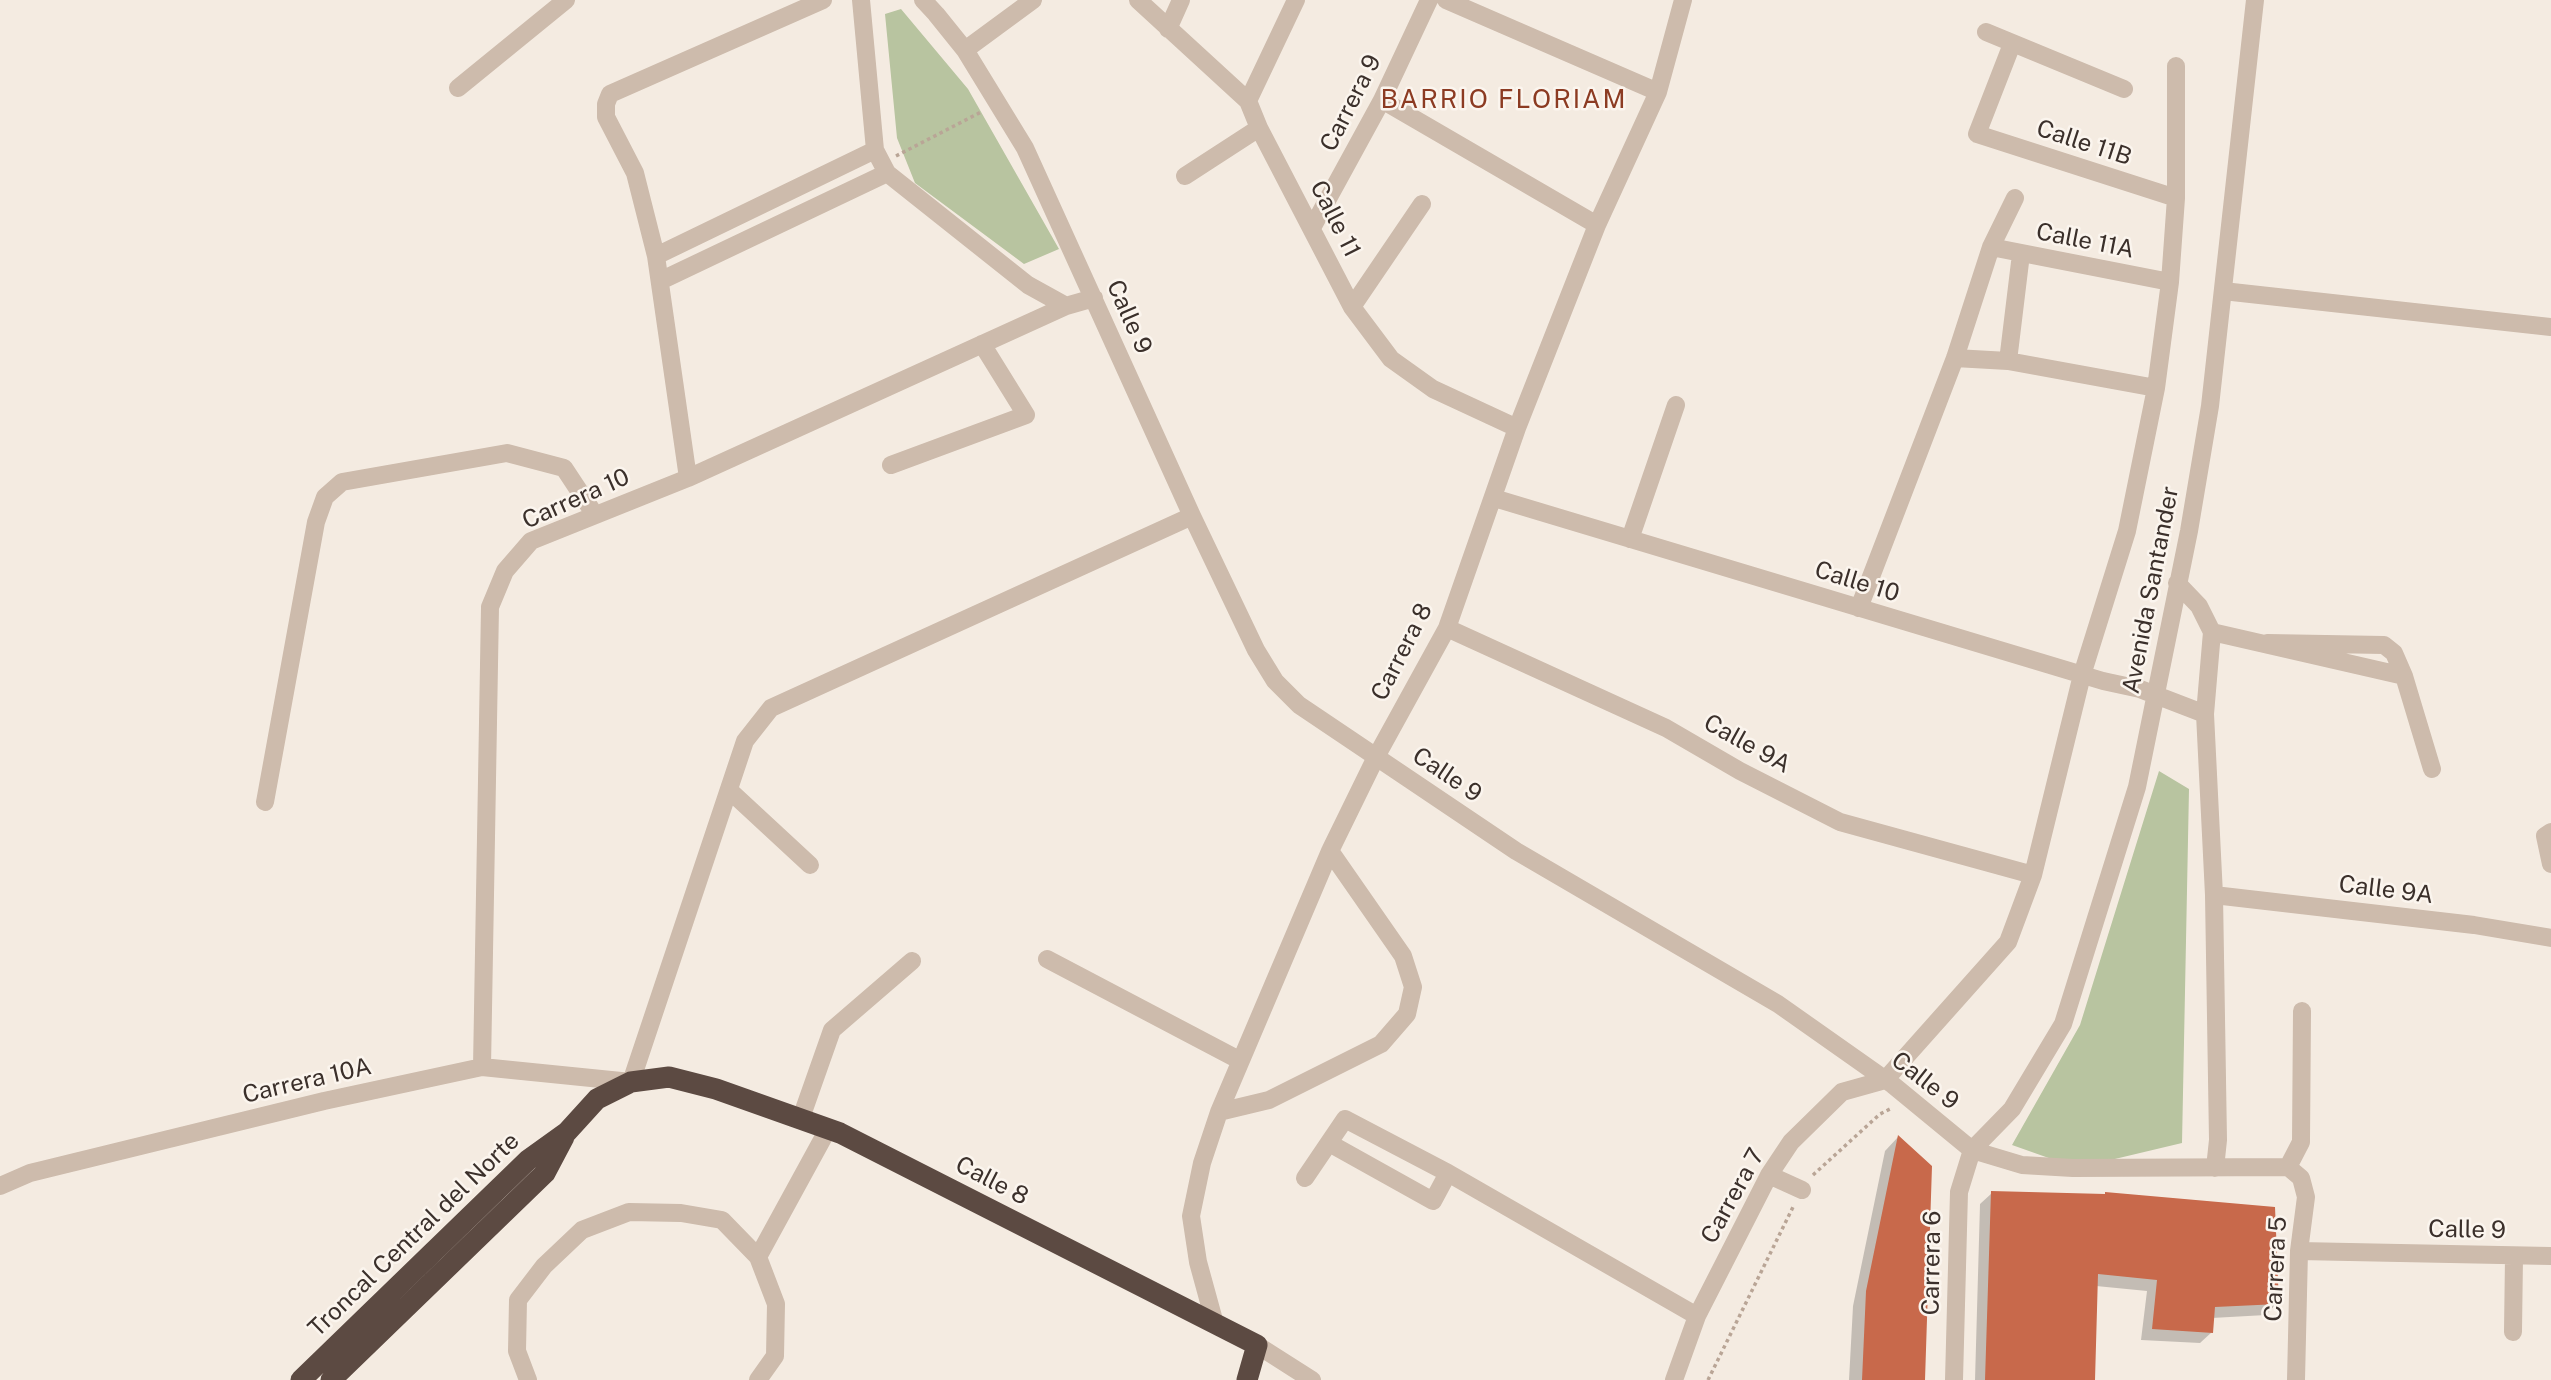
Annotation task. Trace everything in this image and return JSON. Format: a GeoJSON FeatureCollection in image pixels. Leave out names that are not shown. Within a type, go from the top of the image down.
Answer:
{"type":"FeatureCollection","features":[{"type":"Feature","properties":{"kind":"highway","name":"Calle 8"},"geometry":{"type":"LineString","coordinates":[[631,1082],[669,1077],[716,1088],[840,1133],[1258,1345]]}},
{"type":"Feature","properties":{"kind":"highway","name":"Troncal Central del Norte"},"geometry":{"type":"LineString","coordinates":[[301,1380],[528,1160],[567,1132],[597,1099],[631,1082]]}},
{"type":"Feature","properties":{"kind":"highway","name":"Troncal Central del Norte"},"geometry":{"type":"LineString","coordinates":[[331,1380],[545,1173],[567,1132]]}},
{"type":"Feature","properties":{"kind":"highway"},"geometry":{"type":"LineString","coordinates":[[1247,1380],[1258,1345]]}},
{"type":"Feature","properties":{"kind":"street"},"geometry":{"type":"LineString","coordinates":[[458,88],[566,0]]}},
{"type":"Feature","properties":{"kind":"street"},"geometry":{"type":"LineString","coordinates":[[688,478],[656,256],[635,173],[606,117],[606,104],[610,94],[823,0]]}},
{"type":"Feature","properties":{"kind":"street"},"geometry":{"type":"LineString","coordinates":[[861,0],[881,162],[1028,285],[1066,306]]}},
{"type":"Feature","properties":{"kind":"street","name":"Calle 9"},"geometry":{"type":"LineString","coordinates":[[923,0],[939,7],[1025,148],[1192,516],[1256,650],[1275,681],[1299,705],[1516,851],[1778,1004],[1898,1090],[1972,1150],[2022,1165],[2073,1168],[2288,1167]]}},
{"type":"Feature","properties":{"kind":"street"},"geometry":{"type":"LineString","coordinates":[[965,50],[1033,0]]}},
{"type":"Feature","properties":{"kind":"street","name":"Calle 11"},"geometry":{"type":"LineString","coordinates":[[1138,0],[1248,101],[1259,128],[1352,307],[1391,359],[1433,389],[1517,428]]}},
{"type":"Feature","properties":{"kind":"street"},"geometry":{"type":"LineString","coordinates":[[1168,29],[1181,0]]}},
{"type":"Feature","properties":{"kind":"street"},"geometry":{"type":"LineString","coordinates":[[1248,101],[1296,0]]}},
{"type":"Feature","properties":{"kind":"street","name":"Carrera 9"},"geometry":{"type":"LineString","coordinates":[[1312,228],[1382,100],[1429,0]]}},
{"type":"Feature","properties":{"kind":"street"},"geometry":{"type":"LineString","coordinates":[[1446,0],[1658,92]]}},
{"type":"Feature","properties":{"kind":"street","name":"Carrera 8"},"geometry":{"type":"LineString","coordinates":[[1215,1324],[1198,1262],[1191,1216],[1202,1163],[1219,1112],[1330,851],[1376,757],[1447,628],[1517,428],[1597,225],[1658,92],[1683,0]]}},
{"type":"Feature","properties":{"kind":"street","name":"Avenida Santander"},"geometry":{"type":"LineString","coordinates":[[1972,1150],[2012,1109],[2063,1024],[2137,787],[2148,692],[2189,531],[2210,406],[2250,1]]}},
{"type":"Feature","properties":{"kind":"street"},"geometry":{"type":"LineString","coordinates":[[1986,32],[2124,89]]}},
{"type":"Feature","properties":{"kind":"street","name":"Calle 11B"},"geometry":{"type":"LineString","coordinates":[[2012,44],[1977,134],[2176,198]]}},
{"type":"Feature","properties":{"kind":"street"},"geometry":{"type":"LineString","coordinates":[[1898,1090],[2008,942],[2033,875],[2082,675],[2126,531],[2156,388],[2170,282],[2176,198],[2176,66]]}},
{"type":"Feature","properties":{"kind":"street"},"geometry":{"type":"LineString","coordinates":[[1382,100],[1597,225]]}},
{"type":"Feature","properties":{"kind":"street"},"geometry":{"type":"LineString","coordinates":[[1185,176],[1259,128]]}},
{"type":"Feature","properties":{"kind":"street"},"geometry":{"type":"LineString","coordinates":[[656,256],[881,162]]}},
{"type":"Feature","properties":{"kind":"street"},"geometry":{"type":"LineString","coordinates":[[660,281],[881,162]]}},
{"type":"Feature","properties":{"kind":"street"},"geometry":{"type":"LineString","coordinates":[[1859,608],[1955,358],[1991,247],[2015,198]]}},
{"type":"Feature","properties":{"kind":"street"},"geometry":{"type":"LineString","coordinates":[[1352,307],[1422,204]]}},
{"type":"Feature","properties":{"kind":"street","name":"Calle 11A"},"geometry":{"type":"LineString","coordinates":[[1991,247],[2170,282]]}},
{"type":"Feature","properties":{"kind":"street"},"geometry":{"type":"LineString","coordinates":[[2008,361],[2021,254]]}},
{"type":"Feature","properties":{"kind":"street"},"geometry":{"type":"LineString","coordinates":[[2223,291],[2551,327]]}},
{"type":"Feature","properties":{"kind":"street","name":"Carrera 10"},"geometry":{"type":"LineString","coordinates":[[482,1067],[489,607],[505,571],[531,541],[688,478],[1066,306],[1094,298]]}},
{"type":"Feature","properties":{"kind":"street"},"geometry":{"type":"LineString","coordinates":[[891,465],[1026,415],[982,344]]}},
{"type":"Feature","properties":{"kind":"street"},"geometry":{"type":"LineString","coordinates":[[1955,358],[2008,361],[2156,388]]}},
{"type":"Feature","properties":{"kind":"street"},"geometry":{"type":"LineString","coordinates":[[1630,539],[1676,405]]}},
{"type":"Feature","properties":{"kind":"street"},"geometry":{"type":"LineString","coordinates":[[265,802],[316,523],[325,497],[342,482],[508,453],[564,468],[594,515]]}},
{"type":"Feature","properties":{"kind":"street","name":"Calle 10"},"geometry":{"type":"LineString","coordinates":[[1494,498],[2082,675],[2148,692],[2205,714]]}},
{"type":"Feature","properties":{"kind":"street"},"geometry":{"type":"LineString","coordinates":[[631,1082],[745,741],[771,708],[1192,516]]}},
{"type":"Feature","properties":{"kind":"street"},"geometry":{"type":"LineString","coordinates":[[2177,583],[2199,606],[2212,632],[2205,714],[2214,895],[2218,1140],[2215,1168]]}},
{"type":"Feature","properties":{"kind":"street","name":"Calle 9A"},"geometry":{"type":"LineString","coordinates":[[1447,628],[1666,728],[1740,771],[1840,822],[2033,875]]}},
{"type":"Feature","properties":{"kind":"street"},"geometry":{"type":"LineString","coordinates":[[2212,632],[2404,676]]}},
{"type":"Feature","properties":{"kind":"street"},"geometry":{"type":"LineString","coordinates":[[2267,643],[2384,645],[2395,653],[2432,769]]}},
{"type":"Feature","properties":{"kind":"street"},"geometry":{"type":"LineString","coordinates":[[729,790],[810,864]]}},
{"type":"Feature","properties":{"kind":"street"},"geometry":{"type":"LineString","coordinates":[[2551,832],[2545,836],[2551,864]]}},
{"type":"Feature","properties":{"kind":"street"},"geometry":{"type":"LineString","coordinates":[[1219,1112],[1269,1100],[1381,1044],[1407,1014],[1413,987],[1403,956],[1330,851]]}},
{"type":"Feature","properties":{"kind":"street","name":"Calle 9A"},"geometry":{"type":"LineString","coordinates":[[2214,895],[2474,925],[2551,938]]}},
{"type":"Feature","properties":{"kind":"street"},"geometry":{"type":"LineString","coordinates":[[1047,959],[1239,1060]]}},
{"type":"Feature","properties":{"kind":"street"},"geometry":{"type":"LineString","coordinates":[[801,1118],[832,1030],[912,961]]}},
{"type":"Feature","properties":{"kind":"street"},"geometry":{"type":"LineString","coordinates":[[2288,1167],[2301,1142],[2302,1011]]}},
{"type":"Feature","properties":{"kind":"street","name":"Carrera 10A"},"geometry":{"type":"LineString","coordinates":[[0,1186],[43,1170],[324,1101],[482,1067],[631,1082]]}},
{"type":"Feature","properties":{"kind":"street","name":"Carrera 7"},"geometry":{"type":"LineString","coordinates":[[1674,1380],[1697,1316],[1786,1182],[1791,1142],[1842,1093],[1898,1090]]}},
{"type":"Feature","properties":{"kind":"street"},"geometry":{"type":"LineString","coordinates":[[1305,1178],[1345,1119],[1448,1173],[1697,1316]]}},
{"type":"Feature","properties":{"kind":"street"},"geometry":{"type":"LineString","coordinates":[[758,1257],[828,1129]]}},
{"type":"Feature","properties":{"kind":"street"},"geometry":{"type":"LineString","coordinates":[[1329,1143],[1433,1201],[1448,1173]]}},
{"type":"Feature","properties":{"kind":"street","name":"Carrera 6"},"geometry":{"type":"LineString","coordinates":[[1954,1380],[1959,1192],[1972,1150]]}},
{"type":"Feature","properties":{"kind":"street","name":"Carrera 5"},"geometry":{"type":"LineString","coordinates":[[2288,1167],[2301,1178],[2306,1197],[2299,1251],[2296,1380]]}},
{"type":"Feature","properties":{"kind":"street"},"geometry":{"type":"LineString","coordinates":[[528,1380],[517,1351],[518,1300],[544,1266],[582,1230],[629,1212],[681,1213],[722,1220],[758,1257],[776,1304],[775,1356],[758,1380]]}},
{"type":"Feature","properties":{"kind":"street","name":"Calle 9"},"geometry":{"type":"LineString","coordinates":[[2299,1251],[2551,1256]]}},
{"type":"Feature","properties":{"kind":"street"},"geometry":{"type":"LineString","coordinates":[[2513,1332],[2514,1256]]}},
{"type":"Feature","properties":{"kind":"street","name":"Calle 8"},"geometry":{"type":"LineString","coordinates":[[1258,1345],[1312,1380]]}},
{"type":"Feature","properties":{"kind":"path"},"geometry":{"type":"LineString","coordinates":[[881,162],[997,103]]}},
{"type":"Feature","properties":{"kind":"path"},"geometry":{"type":"LineString","coordinates":[[1708,1380],[1786,1182],[1812,1176],[1880,1114],[1898,1090]]}},
{"type":"Feature","properties":{"kind":"green space"},"geometry":{"type":"Polygon","coordinates":[[[901,9],[968,89],[1059,249],[1024,264],[915,183],[897,138],[885,14],[901,9]]]}},
{"type":"Feature","properties":{"kind":"green space"},"geometry":{"type":"Polygon","coordinates":[[[2159,771],[2189,789],[2182,1143],[2077,1168],[2012,1145],[2080,1025],[2159,771]]]}},
{"type":"Feature","properties":{"kind":"building"},"geometry":{"type":"Polygon","coordinates":[[[1898,1135],[1932,1166],[1925,1380],[1862,1380],[1866,1291],[1898,1135]]]}},
{"type":"Feature","properties":{"kind":"building"},"geometry":{"type":"Polygon","coordinates":[[[1991,1191],[2105,1192],[2275,1207],[2279,1304],[2215,1307],[2213,1333],[2152,1329],[2157,1280],[2098,1274],[2095,1380],[1985,1380],[1991,1191]]]}},
{"type":"Feature","properties":{"kind":"district","name":"BARRIO FLORIAM"},"geometry":{"type":"Point","coordinates":[1504,100]}}]}
